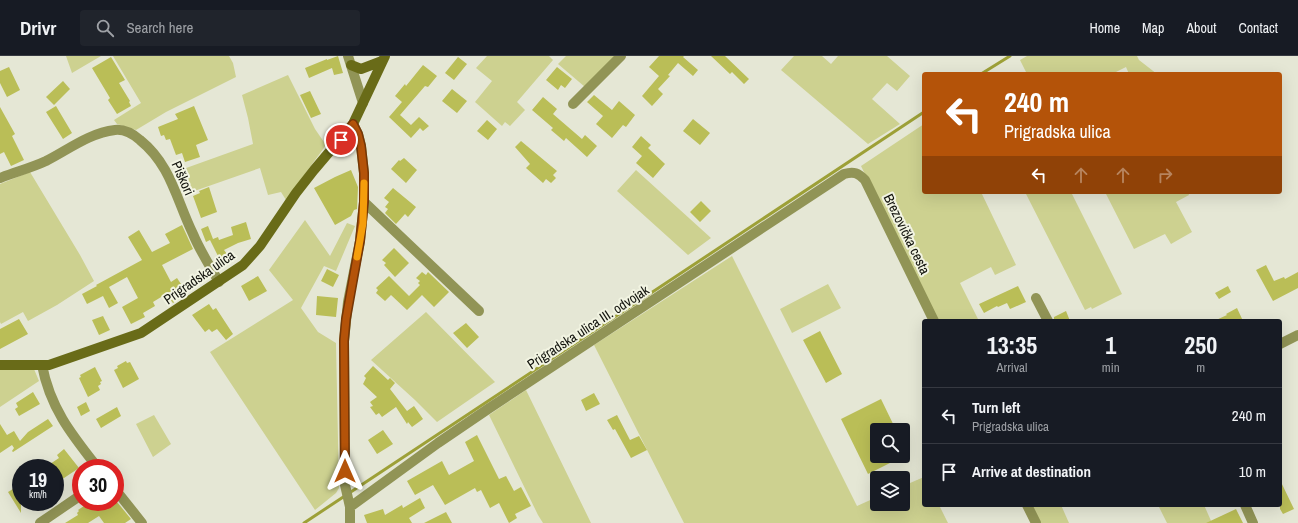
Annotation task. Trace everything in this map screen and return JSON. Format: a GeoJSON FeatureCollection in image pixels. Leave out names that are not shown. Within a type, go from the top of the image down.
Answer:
{"type":"FeatureCollection","features":[{"type":"Feature","properties":{"kind":"main road"},"geometry":{"type":"LineString","coordinates":[[350,60],[362,69],[384,59]]}},
{"type":"Feature","properties":{"kind":"main road","name":"Prigradska ulica"},"geometry":{"type":"LineString","coordinates":[[0,364],[49,364],[65,360],[141,333],[243,266],[260,246],[310,176],[353,124],[384,59]]}},
{"type":"Feature","properties":{"kind":"street"},"geometry":{"type":"LineString","coordinates":[[573,104],[621,56]]}},
{"type":"Feature","properties":{"kind":"street"},"geometry":{"type":"LineString","coordinates":[[350,60],[363,104]]}},
{"type":"Feature","properties":{"kind":"street"},"geometry":{"type":"LineString","coordinates":[[350,523],[349,503],[345,485],[345,334],[348,302],[362,229],[364,202],[364,173],[361,146],[358,134],[353,124]]}},
{"type":"Feature","properties":{"kind":"street","name":"Piškori"},"geometry":{"type":"LineString","coordinates":[[0,178],[46,161],[88,138],[116,130],[126,131],[150,148],[166,170],[193,236],[219,282]]}},
{"type":"Feature","properties":{"kind":"street","name":"Brezovička cesta"},"geometry":{"type":"LineString","coordinates":[[844,174],[852,172],[858,173],[865,180],[933,319]]}},
{"type":"Feature","properties":{"kind":"street","name":"Prigradska ulica III. odvojak"},"geometry":{"type":"LineString","coordinates":[[349,503],[844,174]]}},
{"type":"Feature","properties":{"kind":"street"},"geometry":{"type":"LineString","coordinates":[[364,202],[479,310]]}},
{"type":"Feature","properties":{"kind":"street"},"geometry":{"type":"LineString","coordinates":[[1036,298],[1047,319]]}},
{"type":"Feature","properties":{"kind":"street"},"geometry":{"type":"LineString","coordinates":[[1282,343],[1298,335]]}},
{"type":"Feature","properties":{"kind":"street"},"geometry":{"type":"LineString","coordinates":[[42,365],[48,391],[56,408],[68,429],[91,459]]}},
{"type":"Feature","properties":{"kind":"street"},"geometry":{"type":"LineString","coordinates":[[124,500],[142,523]]}},
{"type":"Feature","properties":{"kind":"street"},"geometry":{"type":"LineString","coordinates":[[40,523],[72,501]]}},
{"type":"Feature","properties":{"kind":"street"},"geometry":{"type":"LineString","coordinates":[[1028,507],[1036,523]]}},
{"type":"Feature","properties":{"kind":"street"},"geometry":{"type":"LineString","coordinates":[[1246,507],[1254,523]]}},
{"type":"Feature","properties":{"kind":"green space"},"geometry":{"type":"Polygon","coordinates":[[[66,56],[101,56],[72,73],[66,56]]]}},
{"type":"Feature","properties":{"kind":"green space"},"geometry":{"type":"Polygon","coordinates":[[[113,56],[229,56],[233,63],[236,77],[166,112],[136,130],[117,124],[114,120],[141,103],[113,56]]]}},
{"type":"Feature","properties":{"kind":"green space"},"geometry":{"type":"Polygon","coordinates":[[[487,56],[549,56],[553,60],[517,102],[525,110],[510,126],[505,122],[502,126],[475,102],[492,81],[476,68],[487,56]]]}},
{"type":"Feature","properties":{"kind":"green space"},"geometry":{"type":"Polygon","coordinates":[[[566,56],[616,56],[585,87],[558,64],[566,56]]]}},
{"type":"Feature","properties":{"kind":"green space"},"geometry":{"type":"Polygon","coordinates":[[[794,56],[822,56],[831,64],[838,56],[887,56],[910,76],[897,91],[887,83],[872,99],[900,124],[868,144],[781,70],[794,56]]]}},
{"type":"Feature","properties":{"kind":"green space"},"geometry":{"type":"Polygon","coordinates":[[[1027,56],[1137,56],[1139,60],[1154,72],[1128,72],[1126,67],[1116,72],[1026,72],[1020,60],[1027,56]]]}},
{"type":"Feature","properties":{"kind":"green space"},"geometry":{"type":"Polygon","coordinates":[[[288,75],[315,129],[326,145],[286,200],[281,192],[268,195],[260,168],[183,195],[175,172],[253,144],[242,95],[288,75]]]}},
{"type":"Feature","properties":{"kind":"green space"},"geometry":{"type":"Polygon","coordinates":[[[922,125],[922,194],[982,194],[1016,265],[995,275],[991,267],[960,283],[978,319],[936,319],[861,166],[922,125]]]}},
{"type":"Feature","properties":{"kind":"green space"},"geometry":{"type":"Polygon","coordinates":[[[636,170],[711,238],[688,255],[617,191],[636,170]]]}},
{"type":"Feature","properties":{"kind":"green space"},"geometry":{"type":"Polygon","coordinates":[[[30,172],[94,281],[57,305],[28,321],[23,312],[1,324],[0,184],[30,172]]]}},
{"type":"Feature","properties":{"kind":"green space"},"geometry":{"type":"Polygon","coordinates":[[[1026,194],[1072,194],[1122,294],[1092,309],[1091,307],[1085,310],[1026,194]]]}},
{"type":"Feature","properties":{"kind":"green space"},"geometry":{"type":"Polygon","coordinates":[[[1106,194],[1189,194],[1176,202],[1192,232],[1171,244],[1165,234],[1134,249],[1106,194]]]}},
{"type":"Feature","properties":{"kind":"green space"},"geometry":{"type":"Polygon","coordinates":[[[305,220],[330,256],[347,223],[355,226],[336,271],[324,266],[301,308],[318,332],[336,343],[339,488],[336,493],[315,510],[210,352],[293,300],[269,270],[305,220]]]}},
{"type":"Feature","properties":{"kind":"green space"},"geometry":{"type":"Polygon","coordinates":[[[732,256],[857,506],[870,500],[870,511],[910,511],[910,483],[922,478],[922,507],[940,507],[948,523],[684,523],[594,345],[732,256]]]}},
{"type":"Feature","properties":{"kind":"green space"},"geometry":{"type":"Polygon","coordinates":[[[828,284],[841,308],[792,333],[780,309],[828,284]]]}},
{"type":"Feature","properties":{"kind":"green space"},"geometry":{"type":"Polygon","coordinates":[[[426,312],[495,382],[437,422],[371,360],[426,312]]]}},
{"type":"Feature","properties":{"kind":"green space"},"geometry":{"type":"Polygon","coordinates":[[[0,369],[34,369],[39,381],[0,407],[0,369]]]}},
{"type":"Feature","properties":{"kind":"green space"},"geometry":{"type":"Polygon","coordinates":[[[526,390],[591,523],[543,523],[489,415],[526,390]]]}},
{"type":"Feature","properties":{"kind":"green space"},"geometry":{"type":"Polygon","coordinates":[[[154,415],[171,444],[153,457],[136,424],[154,415]]]}},
{"type":"Feature","properties":{"kind":"green space"},"geometry":{"type":"Polygon","coordinates":[[[1031,507],[1062,507],[1069,523],[1039,523],[1031,507]]]}},
{"type":"Feature","properties":{"kind":"green space"},"geometry":{"type":"Polygon","coordinates":[[[1159,507],[1205,507],[1212,523],[1167,523],[1159,507]]]}},
{"type":"Feature","properties":{"kind":"building"},"geometry":{"type":"Polygon","coordinates":[[[338,56],[343,73],[334,75],[332,68],[309,78],[305,68],[338,56]]]}},
{"type":"Feature","properties":{"kind":"building"},"geometry":{"type":"Polygon","coordinates":[[[659,56],[684,56],[683,57],[698,70],[693,76],[678,63],[668,75],[670,76],[658,89],[663,94],[652,106],[642,96],[659,76],[649,67],[659,56]]]}},
{"type":"Feature","properties":{"kind":"building"},"geometry":{"type":"Polygon","coordinates":[[[711,56],[725,56],[749,79],[744,84],[732,72],[730,74],[711,56]]]}},
{"type":"Feature","properties":{"kind":"building"},"geometry":{"type":"Polygon","coordinates":[[[111,57],[125,80],[119,83],[130,101],[131,106],[117,114],[108,100],[110,98],[92,68],[111,57]]]}},
{"type":"Feature","properties":{"kind":"building"},"geometry":{"type":"Polygon","coordinates":[[[458,57],[467,64],[454,80],[445,73],[458,57]]]}},
{"type":"Feature","properties":{"kind":"building"},"geometry":{"type":"Polygon","coordinates":[[[423,65],[437,76],[428,87],[425,86],[400,115],[411,125],[419,117],[429,126],[423,131],[420,128],[411,138],[389,117],[402,102],[395,96],[405,84],[406,86],[423,65]]]}},
{"type":"Feature","properties":{"kind":"building"},"geometry":{"type":"Polygon","coordinates":[[[9,67],[20,90],[7,97],[0,83],[0,71],[9,67]]]}},
{"type":"Feature","properties":{"kind":"building"},"geometry":{"type":"Polygon","coordinates":[[[557,67],[572,79],[565,88],[561,85],[558,90],[546,80],[557,67]]]}},
{"type":"Feature","properties":{"kind":"building"},"geometry":{"type":"Polygon","coordinates":[[[63,81],[70,89],[54,105],[46,97],[63,81]]]}},
{"type":"Feature","properties":{"kind":"building"},"geometry":{"type":"Polygon","coordinates":[[[452,89],[467,101],[457,113],[442,101],[452,89]]]}},
{"type":"Feature","properties":{"kind":"building"},"geometry":{"type":"Polygon","coordinates":[[[310,91],[321,114],[311,118],[300,95],[310,91]]]}},
{"type":"Feature","properties":{"kind":"building"},"geometry":{"type":"Polygon","coordinates":[[[594,95],[612,110],[619,101],[635,115],[626,127],[623,125],[612,138],[596,124],[603,116],[587,102],[594,95]]]}},
{"type":"Feature","properties":{"kind":"building"},"geometry":{"type":"Polygon","coordinates":[[[543,97],[557,109],[553,114],[582,139],[585,135],[597,146],[587,157],[566,138],[564,141],[551,130],[553,128],[532,110],[543,97]]]}},
{"type":"Feature","properties":{"kind":"building"},"geometry":{"type":"Polygon","coordinates":[[[56,106],[72,133],[63,139],[46,112],[56,106]]]}},
{"type":"Feature","properties":{"kind":"building"},"geometry":{"type":"Polygon","coordinates":[[[194,106],[208,140],[196,145],[200,157],[185,162],[182,153],[176,155],[170,139],[166,140],[164,135],[161,136],[158,127],[178,119],[175,114],[194,106]]]}},
{"type":"Feature","properties":{"kind":"building"},"geometry":{"type":"Polygon","coordinates":[[[0,107],[15,134],[12,136],[24,160],[11,166],[4,152],[0,154],[0,107]]]}},
{"type":"Feature","properties":{"kind":"building"},"geometry":{"type":"Polygon","coordinates":[[[693,119],[710,133],[700,145],[683,131],[693,119]]]}},
{"type":"Feature","properties":{"kind":"building"},"geometry":{"type":"Polygon","coordinates":[[[487,120],[497,129],[488,140],[477,131],[487,120]]]}},
{"type":"Feature","properties":{"kind":"building"},"geometry":{"type":"Polygon","coordinates":[[[641,136],[651,145],[648,148],[665,164],[653,178],[636,163],[642,156],[632,147],[641,136]]]}},
{"type":"Feature","properties":{"kind":"building"},"geometry":{"type":"Polygon","coordinates":[[[521,141],[557,171],[553,175],[556,178],[551,183],[546,179],[543,183],[526,168],[530,164],[515,147],[521,141]]]}},
{"type":"Feature","properties":{"kind":"building"},"geometry":{"type":"Polygon","coordinates":[[[404,158],[417,170],[406,183],[391,169],[399,160],[400,161],[404,158]]]}},
{"type":"Feature","properties":{"kind":"building"},"geometry":{"type":"Polygon","coordinates":[[[351,170],[358,187],[357,209],[354,210],[351,216],[335,225],[314,188],[351,170]]]}},
{"type":"Feature","properties":{"kind":"building"},"geometry":{"type":"Polygon","coordinates":[[[209,187],[217,212],[201,218],[193,196],[200,193],[199,191],[209,187]]]}},
{"type":"Feature","properties":{"kind":"building"},"geometry":{"type":"Polygon","coordinates":[[[393,188],[416,207],[408,217],[405,214],[396,224],[385,213],[388,209],[385,207],[389,202],[384,198],[393,188]]]}},
{"type":"Feature","properties":{"kind":"building"},"geometry":{"type":"Polygon","coordinates":[[[701,201],[711,211],[700,222],[690,212],[701,201]]]}},
{"type":"Feature","properties":{"kind":"building"},"geometry":{"type":"Polygon","coordinates":[[[246,222],[251,239],[238,243],[224,250],[227,254],[219,258],[210,240],[206,242],[201,229],[208,226],[213,239],[218,237],[219,240],[233,235],[231,227],[246,222]]]}},
{"type":"Feature","properties":{"kind":"building"},"geometry":{"type":"Polygon","coordinates":[[[182,225],[193,249],[162,265],[171,282],[177,278],[187,293],[173,303],[166,294],[153,302],[155,306],[143,313],[145,317],[131,324],[122,307],[138,298],[127,277],[109,287],[118,303],[109,308],[103,296],[87,304],[82,294],[142,260],[128,237],[139,230],[152,252],[170,243],[165,234],[182,225]]]}},
{"type":"Feature","properties":{"kind":"building"},"geometry":{"type":"Polygon","coordinates":[[[394,248],[409,263],[395,277],[384,265],[386,263],[382,260],[394,248]]]}},
{"type":"Feature","properties":{"kind":"building"},"geometry":{"type":"Polygon","coordinates":[[[1266,265],[1274,281],[1284,277],[1285,279],[1298,272],[1298,288],[1273,301],[1256,270],[1266,265]]]}},
{"type":"Feature","properties":{"kind":"building"},"geometry":{"type":"Polygon","coordinates":[[[327,269],[339,275],[333,287],[321,281],[327,269]]]}},
{"type":"Feature","properties":{"kind":"building"},"geometry":{"type":"Polygon","coordinates":[[[422,272],[426,275],[428,272],[449,292],[434,307],[422,295],[407,310],[391,295],[385,301],[376,293],[378,290],[376,288],[389,276],[409,296],[420,285],[418,283],[420,281],[416,278],[422,272]]]}},
{"type":"Feature","properties":{"kind":"building"},"geometry":{"type":"Polygon","coordinates":[[[258,276],[267,291],[249,301],[241,286],[258,276]]]}},
{"type":"Feature","properties":{"kind":"building"},"geometry":{"type":"Polygon","coordinates":[[[1018,286],[1026,302],[1010,309],[1007,303],[998,307],[997,306],[984,313],[979,304],[1018,286]]]}},
{"type":"Feature","properties":{"kind":"building"},"geometry":{"type":"Polygon","coordinates":[[[1228,286],[1231,292],[1219,299],[1215,293],[1228,286]]]}},
{"type":"Feature","properties":{"kind":"building"},"geometry":{"type":"Polygon","coordinates":[[[317,296],[338,298],[336,317],[316,315],[317,296]]]}},
{"type":"Feature","properties":{"kind":"building"},"geometry":{"type":"Polygon","coordinates":[[[209,304],[213,310],[216,308],[233,334],[226,340],[217,329],[212,332],[209,329],[205,332],[192,315],[209,304]]]}},
{"type":"Feature","properties":{"kind":"building"},"geometry":{"type":"Polygon","coordinates":[[[1237,308],[1242,319],[1218,319],[1227,315],[1226,314],[1237,308]]]}},
{"type":"Feature","properties":{"kind":"building"},"geometry":{"type":"Polygon","coordinates":[[[1066,311],[1069,319],[1054,319],[1054,317],[1066,311]]]}},
{"type":"Feature","properties":{"kind":"building"},"geometry":{"type":"Polygon","coordinates":[[[103,316],[110,330],[99,335],[92,320],[103,316]]]}},
{"type":"Feature","properties":{"kind":"building"},"geometry":{"type":"Polygon","coordinates":[[[19,319],[28,334],[0,349],[0,329],[19,319]]]}},
{"type":"Feature","properties":{"kind":"building"},"geometry":{"type":"Polygon","coordinates":[[[466,323],[479,337],[467,348],[453,333],[466,323]]]}},
{"type":"Feature","properties":{"kind":"building"},"geometry":{"type":"Polygon","coordinates":[[[820,331],[842,374],[826,383],[803,340],[820,331]]]}},
{"type":"Feature","properties":{"kind":"building"},"geometry":{"type":"Polygon","coordinates":[[[126,361],[127,363],[130,362],[139,379],[123,388],[114,370],[118,368],[117,366],[126,361]]]}},
{"type":"Feature","properties":{"kind":"building"},"geometry":{"type":"Polygon","coordinates":[[[373,366],[388,380],[390,378],[395,383],[390,389],[407,411],[414,406],[423,419],[412,427],[408,422],[407,424],[396,407],[382,417],[379,413],[376,415],[370,407],[373,406],[370,402],[377,397],[363,384],[366,378],[364,376],[373,366]]]}},
{"type":"Feature","properties":{"kind":"building"},"geometry":{"type":"Polygon","coordinates":[[[95,367],[102,381],[98,386],[100,390],[88,397],[79,378],[81,377],[80,375],[95,367]]]}},
{"type":"Feature","properties":{"kind":"building"},"geometry":{"type":"Polygon","coordinates":[[[33,392],[40,404],[19,416],[15,409],[18,407],[16,403],[33,392]]]}},
{"type":"Feature","properties":{"kind":"building"},"geometry":{"type":"Polygon","coordinates":[[[594,393],[600,404],[586,411],[581,400],[594,393]]]}},
{"type":"Feature","properties":{"kind":"building"},"geometry":{"type":"Polygon","coordinates":[[[881,399],[893,423],[870,423],[870,463],[890,463],[874,471],[870,471],[868,474],[841,419],[881,399]]]}},
{"type":"Feature","properties":{"kind":"building"},"geometry":{"type":"Polygon","coordinates":[[[86,402],[90,411],[81,416],[77,407],[86,402]]]}},
{"type":"Feature","properties":{"kind":"building"},"geometry":{"type":"Polygon","coordinates":[[[117,407],[121,416],[101,428],[96,419],[117,407]]]}},
{"type":"Feature","properties":{"kind":"building"},"geometry":{"type":"Polygon","coordinates":[[[617,415],[630,440],[639,436],[647,450],[631,458],[615,429],[613,430],[607,420],[617,415]]]}},
{"type":"Feature","properties":{"kind":"building"},"geometry":{"type":"Polygon","coordinates":[[[48,419],[53,426],[13,452],[12,451],[14,448],[12,445],[0,453],[0,424],[7,435],[14,431],[20,441],[28,432],[48,419]]]}},
{"type":"Feature","properties":{"kind":"building"},"geometry":{"type":"Polygon","coordinates":[[[383,430],[393,444],[377,454],[368,440],[383,430]]]}},
{"type":"Feature","properties":{"kind":"building"},"geometry":{"type":"Polygon","coordinates":[[[477,435],[499,479],[506,476],[514,491],[521,487],[531,506],[515,514],[517,518],[509,523],[499,503],[490,508],[481,490],[477,492],[475,488],[445,505],[433,485],[415,495],[407,481],[442,461],[449,475],[474,461],[465,442],[477,435]]]}},
{"type":"Feature","properties":{"kind":"building"},"geometry":{"type":"Polygon","coordinates":[[[64,449],[72,459],[72,473],[64,478],[64,459],[58,459],[59,458],[57,455],[64,449]]]}},
{"type":"Feature","properties":{"kind":"building"},"geometry":{"type":"Polygon","coordinates":[[[1282,484],[1294,509],[1283,514],[1280,507],[1282,507],[1282,484]]]}},
{"type":"Feature","properties":{"kind":"building"},"geometry":{"type":"Polygon","coordinates":[[[12,490],[12,498],[8,492],[12,490]]]}},
{"type":"Feature","properties":{"kind":"building"},"geometry":{"type":"Polygon","coordinates":[[[420,498],[425,508],[409,518],[412,523],[367,523],[364,515],[383,509],[385,515],[402,505],[403,508],[420,498]]]}},
{"type":"Feature","properties":{"kind":"building"},"geometry":{"type":"Polygon","coordinates":[[[1236,509],[1243,523],[1206,523],[1236,509]]]}},
{"type":"Feature","properties":{"kind":"building"},"geometry":{"type":"Polygon","coordinates":[[[124,510],[131,519],[125,523],[104,523],[99,516],[88,523],[65,523],[78,515],[77,513],[79,511],[124,510]]]}},
{"type":"Feature","properties":{"kind":"building"},"geometry":{"type":"Polygon","coordinates":[[[446,512],[452,523],[424,523],[446,512]]]}},
{"type":"Feature","properties":{"kind":"waterway"},"geometry":{"type":"LineString","coordinates":[[984,72],[1010,56]]}},
{"type":"Feature","properties":{"kind":"waterway"},"geometry":{"type":"LineString","coordinates":[[304,523],[922,113]]}},
{"type":"Feature","properties":{"kind":"slow traffic"},"geometry":{"type":"LineString","coordinates":[[357,257],[363,223],[364,183]]}},
{"type":"Feature","properties":{"kind":"route"},"geometry":{"type":"LineString","coordinates":[[341,140],[353,124],[360,139],[364,173],[363,223],[348,302],[344,341],[345,471]]}}]}
